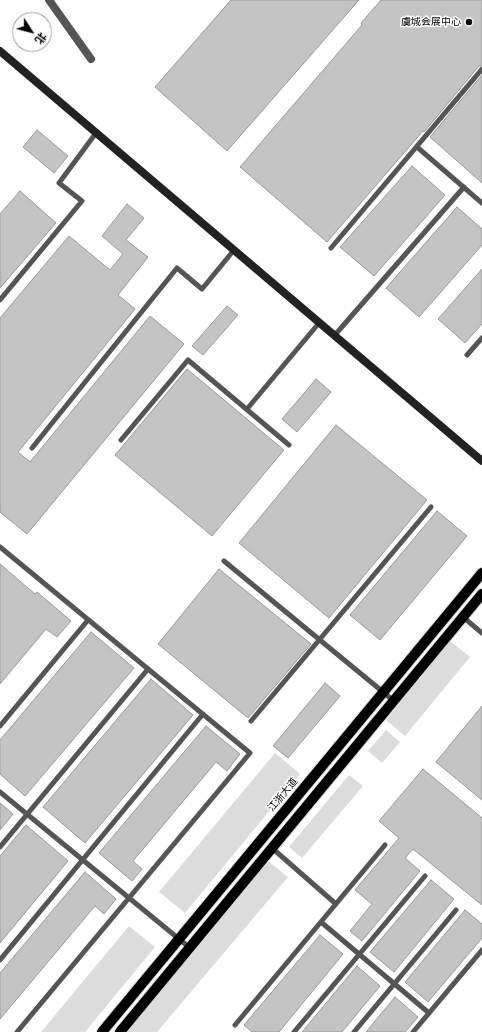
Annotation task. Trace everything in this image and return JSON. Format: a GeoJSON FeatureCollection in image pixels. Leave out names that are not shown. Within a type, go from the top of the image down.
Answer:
{"type":"FeatureCollection","features":[{"type":"Feature","properties":{"kind":"main road"},"geometry":{"type":"LineString","coordinates":[[0,51],[482,461]]}},
{"type":"Feature","properties":{"kind":"main road","name":"江浙大道"},"geometry":{"type":"LineString","coordinates":[[102,1032],[482,573]]}},
{"type":"Feature","properties":{"kind":"main road"},"geometry":{"type":"LineString","coordinates":[[120,1032],[482,594]]}},
{"type":"Feature","properties":{"kind":"street"},"geometry":{"type":"LineString","coordinates":[[49,0],[91,59]]}},
{"type":"Feature","properties":{"kind":"lane"},"geometry":{"type":"LineString","coordinates":[[331,248],[482,69]]}},
{"type":"Feature","properties":{"kind":"lane"},"geometry":{"type":"LineString","coordinates":[[0,300],[82,201],[59,182],[96,133]]}},
{"type":"Feature","properties":{"kind":"lane"},"geometry":{"type":"LineString","coordinates":[[417,147],[482,202]]}},
{"type":"Feature","properties":{"kind":"lane"},"geometry":{"type":"LineString","coordinates":[[334,336],[464,187]]}},
{"type":"Feature","properties":{"kind":"lane"},"geometry":{"type":"LineString","coordinates":[[32,448],[177,268],[202,289],[234,250]]}},
{"type":"Feature","properties":{"kind":"lane"},"geometry":{"type":"LineString","coordinates":[[247,409],[319,323]]}},
{"type":"Feature","properties":{"kind":"lane"},"geometry":{"type":"LineString","coordinates":[[467,355],[482,338]]}},
{"type":"Feature","properties":{"kind":"lane"},"geometry":{"type":"LineString","coordinates":[[120,440],[188,360],[289,445]]}},
{"type":"Feature","properties":{"kind":"lane"},"geometry":{"type":"LineString","coordinates":[[251,721],[431,507]]}},
{"type":"Feature","properties":{"kind":"lane"},"geometry":{"type":"LineString","coordinates":[[0,547],[250,753],[17,1032]]}},
{"type":"Feature","properties":{"kind":"lane"},"geometry":{"type":"LineString","coordinates":[[224,561],[394,701]]}},
{"type":"Feature","properties":{"kind":"lane"},"geometry":{"type":"LineString","coordinates":[[463,617],[482,633]]}},
{"type":"Feature","properties":{"kind":"lane"},"geometry":{"type":"LineString","coordinates":[[0,726],[88,620]]}},
{"type":"Feature","properties":{"kind":"lane"},"geometry":{"type":"LineString","coordinates":[[0,847],[148,669]]}},
{"type":"Feature","properties":{"kind":"lane"},"geometry":{"type":"LineString","coordinates":[[0,960],[203,714]]}},
{"type":"Feature","properties":{"kind":"lane"},"geometry":{"type":"LineString","coordinates":[[0,792],[190,948]]}},
{"type":"Feature","properties":{"kind":"lane"},"geometry":{"type":"LineString","coordinates":[[235,1025],[385,846]]}},
{"type":"Feature","properties":{"kind":"lane"},"geometry":{"type":"LineString","coordinates":[[272,848],[336,904]]}},
{"type":"Feature","properties":{"kind":"lane"},"geometry":{"type":"LineString","coordinates":[[294,1032],[425,876]]}},
{"type":"Feature","properties":{"kind":"lane"},"geometry":{"type":"LineString","coordinates":[[354,1032],[456,910]]}},
{"type":"Feature","properties":{"kind":"lane"},"geometry":{"type":"LineString","coordinates":[[321,922],[429,1013]]}},
{"type":"Feature","properties":{"kind":"lane"},"geometry":{"type":"LineString","coordinates":[[413,1032],[482,950]]}},
{"type":"Feature","properties":{"kind":"shaded area"},"geometry":{"type":"Polygon","coordinates":[[[450,641],[470,657],[405,736],[386,720],[450,641]]]}},
{"type":"Feature","properties":{"kind":"shaded area"},"geometry":{"type":"Polygon","coordinates":[[[386,730],[400,742],[382,763],[368,751],[386,730]]]}},
{"type":"Feature","properties":{"kind":"shaded area"},"geometry":{"type":"Polygon","coordinates":[[[275,753],[300,774],[185,913],[159,892],[275,753]]]}},
{"type":"Feature","properties":{"kind":"shaded area"},"geometry":{"type":"Polygon","coordinates":[[[349,775],[363,786],[302,858],[289,847],[349,775]]]}},
{"type":"Feature","properties":{"kind":"shaded area"},"geometry":{"type":"Polygon","coordinates":[[[268,861],[288,877],[157,1032],[125,1032],[268,861]]]}},
{"type":"Feature","properties":{"kind":"shaded area"},"geometry":{"type":"Polygon","coordinates":[[[129,926],[155,947],[85,1032],[41,1032],[129,926]]]}},
{"type":"Feature","properties":{"kind":"building"},"geometry":{"type":"Polygon","coordinates":[[[231,0],[359,0],[227,151],[155,87],[231,0]]]}},
{"type":"Feature","properties":{"kind":"building"},"geometry":{"type":"Polygon","coordinates":[[[381,0],[482,0],[482,65],[479,66],[424,132],[423,131],[327,242],[240,167],[362,25],[361,23],[381,0]]]}},
{"type":"Feature","properties":{"kind":"building"},"geometry":{"type":"Polygon","coordinates":[[[482,75],[482,183],[430,137],[482,75]]]}},
{"type":"Feature","properties":{"kind":"building"},"geometry":{"type":"Polygon","coordinates":[[[37,130],[68,156],[54,173],[23,147],[37,130]]]}},
{"type":"Feature","properties":{"kind":"building"},"geometry":{"type":"Polygon","coordinates":[[[412,166],[445,195],[374,276],[340,247],[412,166]]]}},
{"type":"Feature","properties":{"kind":"building"},"geometry":{"type":"Polygon","coordinates":[[[20,191],[56,223],[0,288],[0,214],[20,191]]]}},
{"type":"Feature","properties":{"kind":"building"},"geometry":{"type":"Polygon","coordinates":[[[127,204],[144,218],[126,240],[148,257],[118,295],[135,309],[18,452],[30,462],[150,316],[184,344],[27,534],[0,512],[0,318],[69,236],[110,270],[123,254],[102,236],[127,204]]]}},
{"type":"Feature","properties":{"kind":"building"},"geometry":{"type":"Polygon","coordinates":[[[457,207],[482,229],[482,245],[419,317],[386,288],[457,207]]]}},
{"type":"Feature","properties":{"kind":"building"},"geometry":{"type":"Polygon","coordinates":[[[482,269],[482,324],[465,343],[438,319],[482,269]]]}},
{"type":"Feature","properties":{"kind":"building"},"geometry":{"type":"Polygon","coordinates":[[[227,306],[238,315],[203,355],[192,346],[227,306]]]}},
{"type":"Feature","properties":{"kind":"building"},"geometry":{"type":"Polygon","coordinates":[[[187,369],[284,450],[212,536],[115,455],[187,369]]]}},
{"type":"Feature","properties":{"kind":"building"},"geometry":{"type":"Polygon","coordinates":[[[316,379],[331,392],[297,432],[282,419],[316,379]]]}},
{"type":"Feature","properties":{"kind":"building"},"geometry":{"type":"Polygon","coordinates":[[[336,425],[427,500],[329,618],[239,543],[336,425]]]}},
{"type":"Feature","properties":{"kind":"building"},"geometry":{"type":"Polygon","coordinates":[[[437,511],[467,536],[380,640],[350,615],[437,511]]]}},
{"type":"Feature","properties":{"kind":"building"},"geometry":{"type":"Polygon","coordinates":[[[0,564],[35,594],[37,592],[71,621],[57,637],[46,629],[0,684],[0,564]]]}},
{"type":"Feature","properties":{"kind":"building"},"geometry":{"type":"Polygon","coordinates":[[[219,569],[311,644],[248,718],[158,644],[219,569]]]}},
{"type":"Feature","properties":{"kind":"building"},"geometry":{"type":"Polygon","coordinates":[[[91,632],[134,668],[25,796],[0,774],[0,740],[91,632]]]}},
{"type":"Feature","properties":{"kind":"building"},"geometry":{"type":"Polygon","coordinates":[[[151,679],[193,715],[85,843],[43,807],[151,679]]]}},
{"type":"Feature","properties":{"kind":"building"},"geometry":{"type":"Polygon","coordinates":[[[325,683],[340,696],[288,758],[273,746],[325,683]]]}},
{"type":"Feature","properties":{"kind":"building"},"geometry":{"type":"Polygon","coordinates":[[[482,706],[482,800],[436,762],[482,706]]]}},
{"type":"Feature","properties":{"kind":"building"},"geometry":{"type":"Polygon","coordinates":[[[206,726],[240,754],[227,771],[216,762],[133,861],[142,869],[132,881],[99,853],[206,726]]]}},
{"type":"Feature","properties":{"kind":"building"},"geometry":{"type":"Polygon","coordinates":[[[423,769],[482,818],[482,905],[413,849],[405,858],[420,871],[362,941],[350,931],[372,904],[355,890],[399,838],[379,821],[423,769]]]}},
{"type":"Feature","properties":{"kind":"building"},"geometry":{"type":"Polygon","coordinates":[[[0,803],[13,814],[0,830],[0,803]]]}},
{"type":"Feature","properties":{"kind":"building"},"geometry":{"type":"Polygon","coordinates":[[[26,825],[68,861],[0,943],[0,856],[26,825]]]}},
{"type":"Feature","properties":{"kind":"building"},"geometry":{"type":"Polygon","coordinates":[[[85,872],[116,899],[104,914],[95,906],[0,1019],[0,973],[85,872]]]}},
{"type":"Feature","properties":{"kind":"building"},"geometry":{"type":"Polygon","coordinates":[[[431,880],[454,899],[394,972],[370,952],[431,880]]]}},
{"type":"Feature","properties":{"kind":"building"},"geometry":{"type":"Polygon","coordinates":[[[465,910],[482,924],[482,938],[428,1002],[405,982],[465,910]]]}},
{"type":"Feature","properties":{"kind":"building"},"geometry":{"type":"Polygon","coordinates":[[[320,935],[343,954],[279,1032],[252,1032],[244,1025],[320,935]]]}},
{"type":"Feature","properties":{"kind":"building"},"geometry":{"type":"Polygon","coordinates":[[[357,966],[380,986],[342,1032],[302,1032],[357,966]]]}},
{"type":"Feature","properties":{"kind":"building"},"geometry":{"type":"Polygon","coordinates":[[[395,997],[418,1017],[405,1032],[366,1032],[395,997]]]}},
{"type":"Feature","properties":{"kind":"place","name":"虞城会展中心"},"geometry":{"type":"Point","coordinates":[469,22]}}]}
